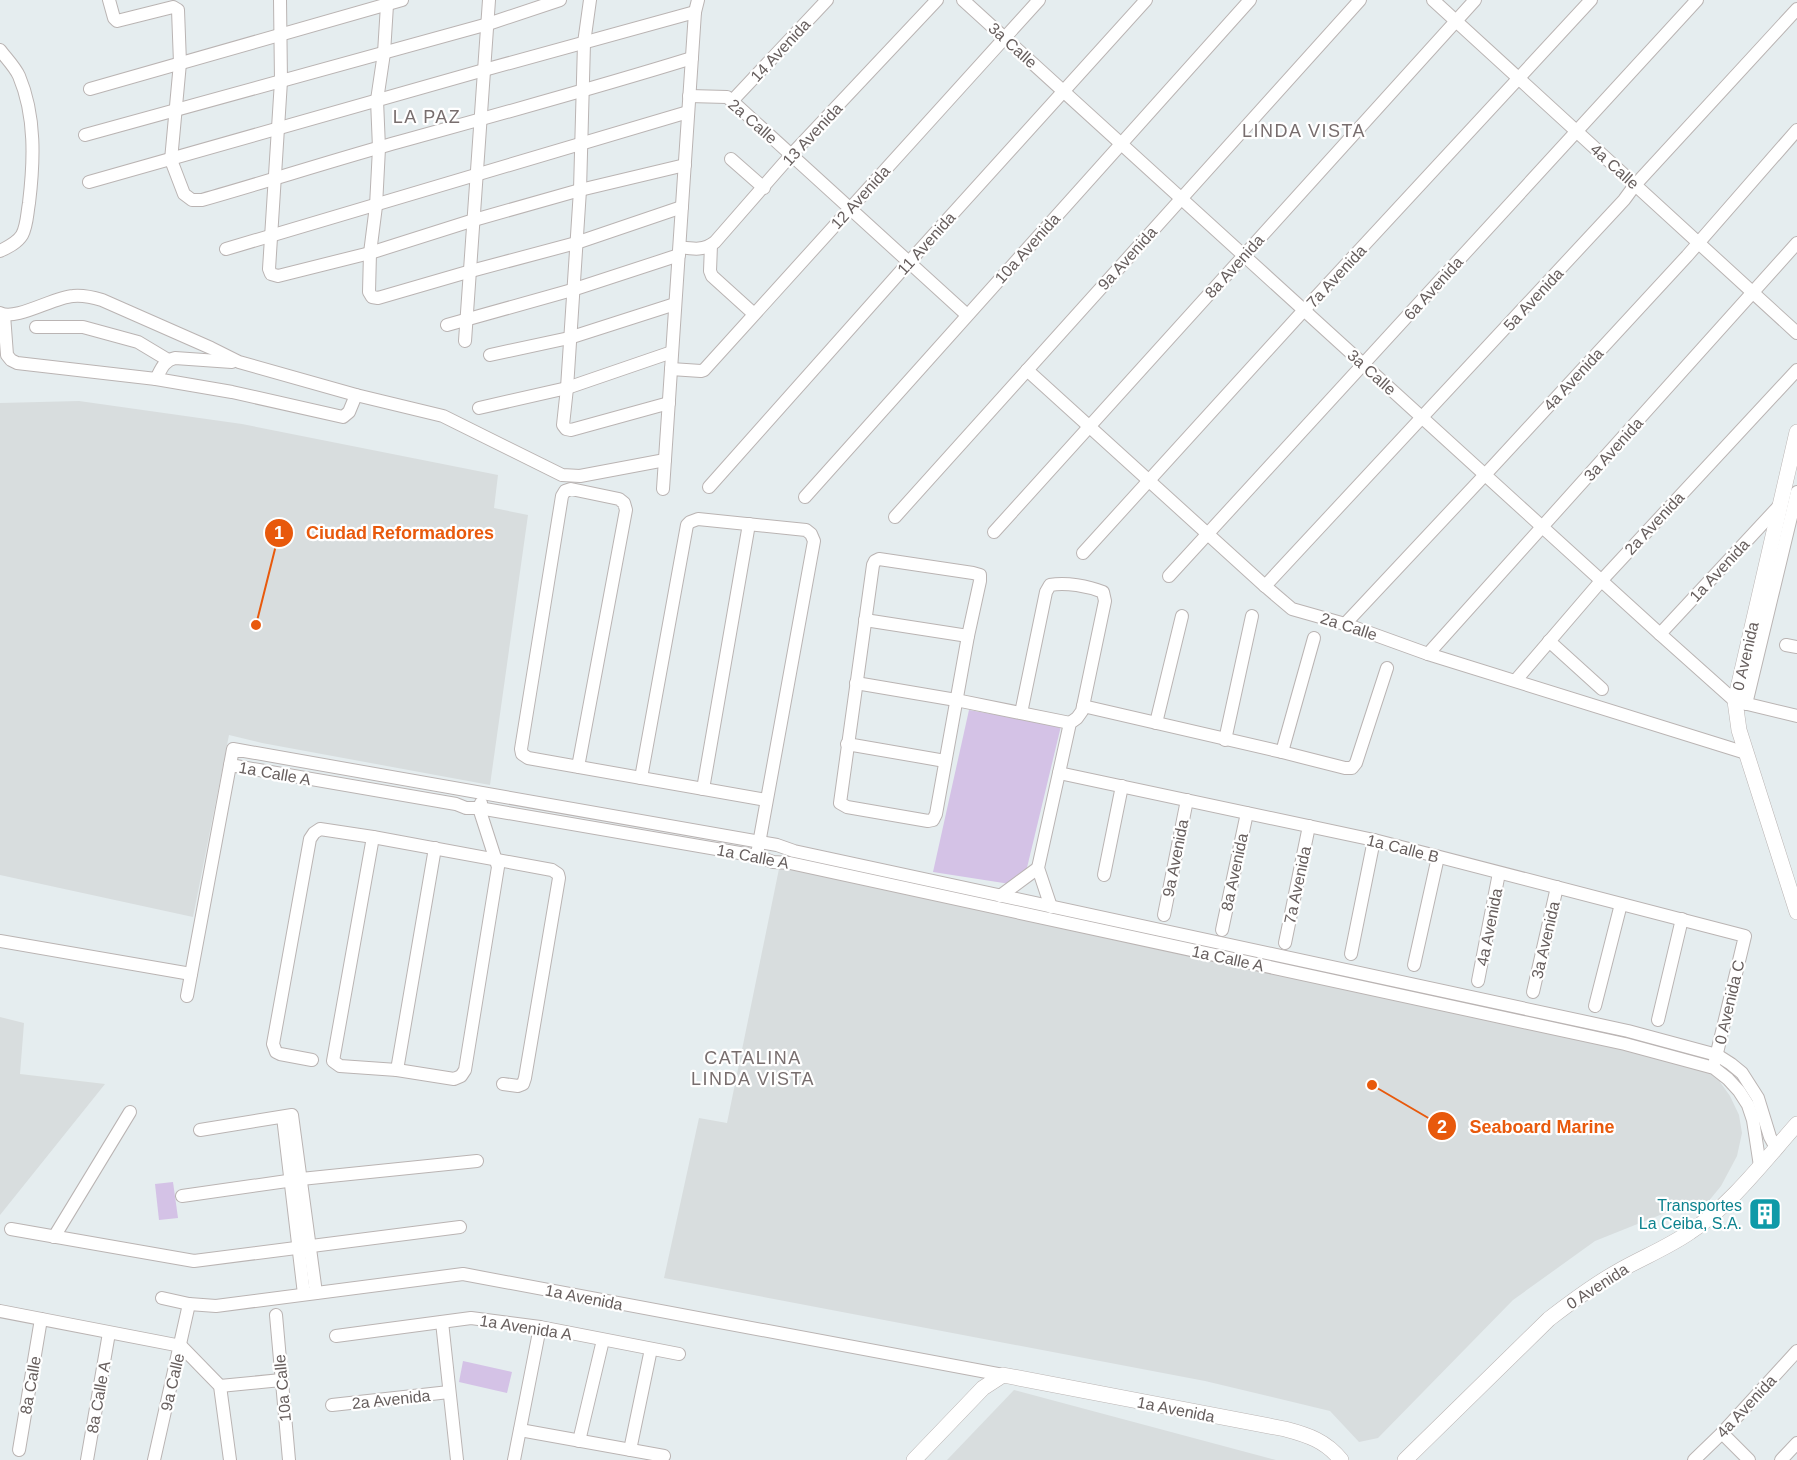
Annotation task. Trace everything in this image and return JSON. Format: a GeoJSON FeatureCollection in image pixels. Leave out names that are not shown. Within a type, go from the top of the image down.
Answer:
{"type":"FeatureCollection","features":[{"type":"Feature","properties":{"kind":"street"},"geometry":{"type":"LineString","coordinates":[[109,0],[117,21],[173,7],[178,10],[180,63],[171,160],[184,194],[192,200],[202,200],[274,180],[379,148],[582,92],[692,58]]}},
{"type":"Feature","properties":{"kind":"street"},"geometry":{"type":"LineString","coordinates":[[280,0],[278,129],[268,269],[271,274],[278,276],[370,253],[580,190],[685,165]]}},
{"type":"Feature","properties":{"kind":"street"},"geometry":{"type":"LineString","coordinates":[[90,89],[402,0]]}},
{"type":"Feature","properties":{"kind":"street"},"geometry":{"type":"LineString","coordinates":[[465,341],[489,0]]}},
{"type":"Feature","properties":{"kind":"street"},"geometry":{"type":"LineString","coordinates":[[85,135],[488,24],[560,0]]}},
{"type":"Feature","properties":{"kind":"street"},"geometry":{"type":"LineString","coordinates":[[590,0],[584,43],[580,190],[567,388],[562,425],[571,430],[669,403]]}},
{"type":"Feature","properties":{"kind":"street","name":"14 Avenida"},"geometry":{"type":"LineString","coordinates":[[732,101],[827,0]]}},
{"type":"Feature","properties":{"kind":"street","name":"13 Avenida"},"geometry":{"type":"LineString","coordinates":[[711,246],[791,155],[937,0]]}},
{"type":"Feature","properties":{"kind":"street","name":"3a Calle"},"geometry":{"type":"LineString","coordinates":[[963,0],[1660,634],[1740,702],[1797,716]]}},
{"type":"Feature","properties":{"kind":"street","name":"12 Avenida"},"geometry":{"type":"LineString","coordinates":[[671,369],[704,370],[1039,0]]}},
{"type":"Feature","properties":{"kind":"street","name":"11 Avenida"},"geometry":{"type":"LineString","coordinates":[[709,488],[1146,0]]}},
{"type":"Feature","properties":{"kind":"street","name":"10a Avenida"},"geometry":{"type":"LineString","coordinates":[[805,497],[1250,0]]}},
{"type":"Feature","properties":{"kind":"street","name":"9a Avenida"},"geometry":{"type":"LineString","coordinates":[[895,517],[1360,0]]}},
{"type":"Feature","properties":{"kind":"street","name":"4a Calle"},"geometry":{"type":"LineString","coordinates":[[1433,0],[1797,333]]}},
{"type":"Feature","properties":{"kind":"street","name":"8a Avenida"},"geometry":{"type":"LineString","coordinates":[[994,532],[1474,0]]}},
{"type":"Feature","properties":{"kind":"street","name":"7a Avenida"},"geometry":{"type":"LineString","coordinates":[[1083,553],[1591,0]]}},
{"type":"Feature","properties":{"kind":"street","name":"6a Avenida"},"geometry":{"type":"LineString","coordinates":[[1169,576],[1697,0]]}},
{"type":"Feature","properties":{"kind":"street"},"geometry":{"type":"LineString","coordinates":[[387,5],[378,100],[379,148],[376,206],[370,253],[369,292],[372,297],[378,298],[576,243],[682,207]]}},
{"type":"Feature","properties":{"kind":"street"},"geometry":{"type":"LineString","coordinates":[[88,182],[584,43],[696,6],[663,489]]}},
{"type":"Feature","properties":{"kind":"street","name":"5a Avenida"},"geometry":{"type":"LineString","coordinates":[[1265,586],[1608,217],[1797,9]]}},
{"type":"Feature","properties":{"kind":"street"},"geometry":{"type":"LineString","coordinates":[[0,50],[18,74],[27,105],[32,131],[32,177],[26,225],[22,235],[15,243],[0,251]]}},
{"type":"Feature","properties":{"kind":"street","name":"2a Calle"},"geometry":{"type":"LineString","coordinates":[[689,96],[727,97],[967,315]]}},
{"type":"Feature","properties":{"kind":"street"},"geometry":{"type":"LineString","coordinates":[[226,249],[688,112]]}},
{"type":"Feature","properties":{"kind":"street","name":"4a Avenida"},"geometry":{"type":"LineString","coordinates":[[1345,624],[1687,256],[1797,130]]}},
{"type":"Feature","properties":{"kind":"street"},"geometry":{"type":"LineString","coordinates":[[731,159],[764,188]]}},
{"type":"Feature","properties":{"kind":"street","name":"3a Avenida"},"geometry":{"type":"LineString","coordinates":[[1428,654],[1797,243]]}},
{"type":"Feature","properties":{"kind":"street"},"geometry":{"type":"LineString","coordinates":[[447,325],[572,290],[679,251],[711,246],[710,271],[712,276],[754,314]]}},
{"type":"Feature","properties":{"kind":"street"},"geometry":{"type":"LineString","coordinates":[[356,395],[349,412],[343,417],[232,392],[156,379],[17,363],[7,355],[2,314],[15,314],[71,296],[102,300],[239,362],[356,395],[442,416],[562,475],[580,476],[665,460]]}},
{"type":"Feature","properties":{"kind":"street"},"geometry":{"type":"LineString","coordinates":[[490,355],[569,338],[675,304]]}},
{"type":"Feature","properties":{"kind":"street"},"geometry":{"type":"LineString","coordinates":[[36,327],[83,327],[138,342],[168,360]]}},
{"type":"Feature","properties":{"kind":"street"},"geometry":{"type":"LineString","coordinates":[[479,408],[567,388],[672,352]]}},
{"type":"Feature","properties":{"kind":"street"},"geometry":{"type":"LineString","coordinates":[[156,379],[162,366],[168,360],[175,358],[239,362]]}},
{"type":"Feature","properties":{"kind":"street","name":"2a Calle"},"geometry":{"type":"LineString","coordinates":[[1027,370],[1292,609],[1746,753]]}},
{"type":"Feature","properties":{"kind":"street","name":"2a Avenida"},"geometry":{"type":"LineString","coordinates":[[1516,680],[1601,581],[1797,370]]}},
{"type":"Feature","properties":{"kind":"street","name":"0 Avenida"},"geometry":{"type":"LineString","coordinates":[[1797,432],[1779,507],[1740,702],[1739,730],[1797,912]]}},
{"type":"Feature","properties":{"kind":"street"},"geometry":{"type":"LineString","coordinates":[[578,767],[626,510],[624,503],[619,499],[571,489],[565,491],[562,496],[522,754],[528,758],[578,767],[766,800]]}},
{"type":"Feature","properties":{"kind":"street","name":"0 Avenida"},"geometry":{"type":"LineString","coordinates":[[1740,702],[1797,492]]}},
{"type":"Feature","properties":{"kind":"street","name":"1a Avenida"},"geometry":{"type":"LineString","coordinates":[[1660,634],[1779,507]]}},
{"type":"Feature","properties":{"kind":"street"},"geometry":{"type":"LineString","coordinates":[[641,778],[685,529],[690,522],[698,519],[806,530],[814,541],[756,856]]}},
{"type":"Feature","properties":{"kind":"street"},"geometry":{"type":"LineString","coordinates":[[703,789],[749,524]]}},
{"type":"Feature","properties":{"kind":"street"},"geometry":{"type":"LineString","coordinates":[[879,559],[980,575],[968,636],[936,814],[933,820],[847,807],[840,803],[874,561],[879,559]]}},
{"type":"Feature","properties":{"kind":"street"},"geometry":{"type":"LineString","coordinates":[[1021,713],[1046,591],[1050,585],[1059,583],[1103,592],[1106,601],[1082,711],[1070,723],[1038,868],[1052,907]]}},
{"type":"Feature","properties":{"kind":"street"},"geometry":{"type":"LineString","coordinates":[[1156,723],[1182,616]]}},
{"type":"Feature","properties":{"kind":"street"},"geometry":{"type":"LineString","coordinates":[[1225,740],[1252,616]]}},
{"type":"Feature","properties":{"kind":"street"},"geometry":{"type":"LineString","coordinates":[[865,620],[968,636]]}},
{"type":"Feature","properties":{"kind":"street"},"geometry":{"type":"LineString","coordinates":[[1282,752],[1314,638]]}},
{"type":"Feature","properties":{"kind":"street"},"geometry":{"type":"LineString","coordinates":[[1549,641],[1602,689]]}},
{"type":"Feature","properties":{"kind":"street"},"geometry":{"type":"LineString","coordinates":[[1083,706],[1352,768],[1356,763],[1387,668]]}},
{"type":"Feature","properties":{"kind":"street"},"geometry":{"type":"LineString","coordinates":[[856,683],[957,700],[1070,723]]}},
{"type":"Feature","properties":{"kind":"street"},"geometry":{"type":"LineString","coordinates":[[848,744],[945,760]]}},
{"type":"Feature","properties":{"kind":"street","name":"1a Calle A"},"geometry":{"type":"LineString","coordinates":[[1760,1166],[1753,1120],[1748,1105],[1728,1079],[1714,1068],[1625,1044],[790,863],[773,862],[756,856],[479,808],[466,808],[456,804],[230,765],[233,749],[777,845],[794,851],[1628,1031],[1717,1055],[1737,1068],[1758,1098],[1770,1137],[1776,1148]]}},
{"type":"Feature","properties":{"kind":"street"},"geometry":{"type":"LineString","coordinates":[[187,996],[230,765]]}},
{"type":"Feature","properties":{"kind":"street","name":"1a Calle B"},"geometry":{"type":"LineString","coordinates":[[1059,773],[1374,840],[1745,936]]}},
{"type":"Feature","properties":{"kind":"street"},"geometry":{"type":"LineString","coordinates":[[1104,875],[1122,786]]}},
{"type":"Feature","properties":{"kind":"street"},"geometry":{"type":"LineString","coordinates":[[456,804],[459,789]]}},
{"type":"Feature","properties":{"kind":"street"},"geometry":{"type":"LineString","coordinates":[[373,837],[332,1058],[335,1064],[340,1066],[397,1070],[454,1079],[461,1076],[465,1070],[498,867],[479,808],[482,801],[481,793]]}},
{"type":"Feature","properties":{"kind":"street","name":"9a Avenida"},"geometry":{"type":"LineString","coordinates":[[1164,915],[1187,800]]}},
{"type":"Feature","properties":{"kind":"street","name":"8a Avenida"},"geometry":{"type":"LineString","coordinates":[[1222,930],[1247,813]]}},
{"type":"Feature","properties":{"kind":"street","name":"7a Avenida"},"geometry":{"type":"LineString","coordinates":[[1285,943],[1309,826]]}},
{"type":"Feature","properties":{"kind":"street"},"geometry":{"type":"LineString","coordinates":[[312,1060],[280,1054],[276,1052],[273,1044],[310,839],[320,829],[494,859],[552,870],[558,874],[560,878],[525,1078],[523,1084],[518,1086],[503,1084]]}},
{"type":"Feature","properties":{"kind":"street"},"geometry":{"type":"LineString","coordinates":[[1351,954],[1374,840]]}},
{"type":"Feature","properties":{"kind":"street"},"geometry":{"type":"LineString","coordinates":[[397,1070],[435,848]]}},
{"type":"Feature","properties":{"kind":"street"},"geometry":{"type":"LineString","coordinates":[[1414,965],[1438,857]]}},
{"type":"Feature","properties":{"kind":"street"},"geometry":{"type":"LineString","coordinates":[[852,877],[856,864]]}},
{"type":"Feature","properties":{"kind":"street"},"geometry":{"type":"LineString","coordinates":[[1000,896],[1038,868]]}},
{"type":"Feature","properties":{"kind":"street","name":"4a Avenida"},"geometry":{"type":"LineString","coordinates":[[1478,981],[1500,873]]}},
{"type":"Feature","properties":{"kind":"street","name":"3a Avenida"},"geometry":{"type":"LineString","coordinates":[[1533,992],[1557,887]]}},
{"type":"Feature","properties":{"kind":"street"},"geometry":{"type":"LineString","coordinates":[[1595,1006],[1621,904]]}},
{"type":"Feature","properties":{"kind":"street"},"geometry":{"type":"LineString","coordinates":[[1658,1020],[1682,919]]}},
{"type":"Feature","properties":{"kind":"street","name":"0 Avenida C"},"geometry":{"type":"LineString","coordinates":[[1714,1068],[1745,936]]}},
{"type":"Feature","properties":{"kind":"street"},"geometry":{"type":"LineString","coordinates":[[0,941],[191,974]]}},
{"type":"Feature","properties":{"kind":"street"},"geometry":{"type":"LineString","coordinates":[[1625,1044],[1628,1031]]}},
{"type":"Feature","properties":{"kind":"street"},"geometry":{"type":"LineString","coordinates":[[54,1237],[130,1112]]}},
{"type":"Feature","properties":{"kind":"street"},"geometry":{"type":"LineString","coordinates":[[200,1130],[288,1116],[310,1294]]}},
{"type":"Feature","properties":{"kind":"street","name":"0 Avenida"},"geometry":{"type":"LineString","coordinates":[[1405,1460],[1549,1320],[1592,1286],[1690,1233],[1710,1218],[1797,1124]]}},
{"type":"Feature","properties":{"kind":"street"},"geometry":{"type":"LineString","coordinates":[[182,1196],[296,1180],[477,1161]]}},
{"type":"Feature","properties":{"kind":"street"},"geometry":{"type":"LineString","coordinates":[[11,1230],[195,1261],[460,1227]]}},
{"type":"Feature","properties":{"kind":"street","name":"1a Avenida"},"geometry":{"type":"LineString","coordinates":[[162,1298],[189,1304],[216,1305],[463,1274],[1285,1429],[1322,1441],[1341,1460]]}},
{"type":"Feature","properties":{"kind":"street","name":"9a Calle"},"geometry":{"type":"LineString","coordinates":[[154,1460],[189,1304]]}},
{"type":"Feature","properties":{"kind":"street"},"geometry":{"type":"LineString","coordinates":[[0,1311],[181,1346],[218,1384],[230,1460]]}},
{"type":"Feature","properties":{"kind":"street","name":"10a Calle"},"geometry":{"type":"LineString","coordinates":[[276,1315],[289,1460]]}},
{"type":"Feature","properties":{"kind":"street","name":"1a Avenida A"},"geometry":{"type":"LineString","coordinates":[[336,1335],[471,1318],[540,1327],[679,1354]]}},
{"type":"Feature","properties":{"kind":"street","name":"8a Calle"},"geometry":{"type":"LineString","coordinates":[[19,1450],[41,1319]]}},
{"type":"Feature","properties":{"kind":"street"},"geometry":{"type":"LineString","coordinates":[[441,1322],[457,1460]]}},
{"type":"Feature","properties":{"kind":"street"},"geometry":{"type":"LineString","coordinates":[[514,1460],[540,1327]]}},
{"type":"Feature","properties":{"kind":"street","name":"8a Calle A"},"geometry":{"type":"LineString","coordinates":[[87,1460],[109,1333]]}},
{"type":"Feature","properties":{"kind":"street"},"geometry":{"type":"LineString","coordinates":[[579,1441],[603,1340]]}},
{"type":"Feature","properties":{"kind":"street"},"geometry":{"type":"LineString","coordinates":[[630,1450],[651,1349]]}},
{"type":"Feature","properties":{"kind":"street","name":"4a Avenida"},"geometry":{"type":"LineString","coordinates":[[1694,1460],[1722,1433],[1797,1351]]}},
{"type":"Feature","properties":{"kind":"street"},"geometry":{"type":"LineString","coordinates":[[914,1460],[984,1388],[1003,1375]]}},
{"type":"Feature","properties":{"kind":"street"},"geometry":{"type":"LineString","coordinates":[[218,1384],[281,1380]]}},
{"type":"Feature","properties":{"kind":"street","name":"2a Avenida"},"geometry":{"type":"LineString","coordinates":[[332,1405],[449,1392]]}},
{"type":"Feature","properties":{"kind":"street"},"geometry":{"type":"LineString","coordinates":[[520,1431],[664,1456]]}},
{"type":"Feature","properties":{"kind":"street"},"geometry":{"type":"LineString","coordinates":[[1722,1433],[1749,1460]]}},
{"type":"Feature","properties":{"kind":"street"},"geometry":{"type":"LineString","coordinates":[[1781,1460],[1797,1443]]}},
{"type":"Feature","properties":{"kind":"shaded area"},"geometry":{"type":"Polygon","coordinates":[[[79,401],[242,424],[498,475],[494,508],[528,515],[490,785],[229,735],[193,917],[0,875],[0,403],[79,401]]]}},
{"type":"Feature","properties":{"kind":"shaded area"},"geometry":{"type":"Polygon","coordinates":[[[969,710],[1061,726],[1025,876],[1010,884],[933,872],[969,710]]]}},
{"type":"Feature","properties":{"kind":"shaded area"},"geometry":{"type":"Polygon","coordinates":[[[781,859],[1724,1056],[1720,1082],[1739,1115],[1742,1133],[1737,1156],[1721,1186],[1703,1208],[1675,1202],[1665,1213],[1595,1241],[1513,1300],[1378,1438],[1359,1442],[1330,1411],[1205,1381],[664,1278],[699,1118],[727,1123],[781,859]]]}},
{"type":"Feature","properties":{"kind":"shaded area"},"geometry":{"type":"Polygon","coordinates":[[[0,1017],[24,1023],[20,1074],[105,1084],[0,1215],[0,1017]]]}},
{"type":"Feature","properties":{"kind":"shaded area"},"geometry":{"type":"Polygon","coordinates":[[[173,1182],[178,1218],[159,1220],[155,1184],[173,1182]]]}},
{"type":"Feature","properties":{"kind":"shaded area"},"geometry":{"type":"Polygon","coordinates":[[[463,1361],[512,1372],[507,1393],[459,1382],[463,1361]]]}},
{"type":"Feature","properties":{"kind":"shaded area"},"geometry":{"type":"Polygon","coordinates":[[[1014,1390],[1276,1460],[947,1460],[1014,1390]]]}},
{"type":"Feature","properties":{"kind":"place","name":"Ciudad Reformadores"},"geometry":{"type":"Point","coordinates":[256,625]}},
{"type":"Feature","properties":{"kind":"place","name":"Seaboard Marine"},"geometry":{"type":"Point","coordinates":[1372,1085]}},
{"type":"Feature","properties":{"kind":"place","name":"Transportes La Ceiba, S.A."},"geometry":{"type":"Point","coordinates":[1765,1214]}},
{"type":"Feature","properties":{"kind":"district","name":"LA PAZ"},"geometry":{"type":"Point","coordinates":[427,117]}},
{"type":"Feature","properties":{"kind":"district","name":"LINDA VISTA"},"geometry":{"type":"Point","coordinates":[1304,131]}},
{"type":"Feature","properties":{"kind":"district","name":"CATALINA LINDA VISTA"},"geometry":{"type":"Point","coordinates":[753,1068]}}]}
